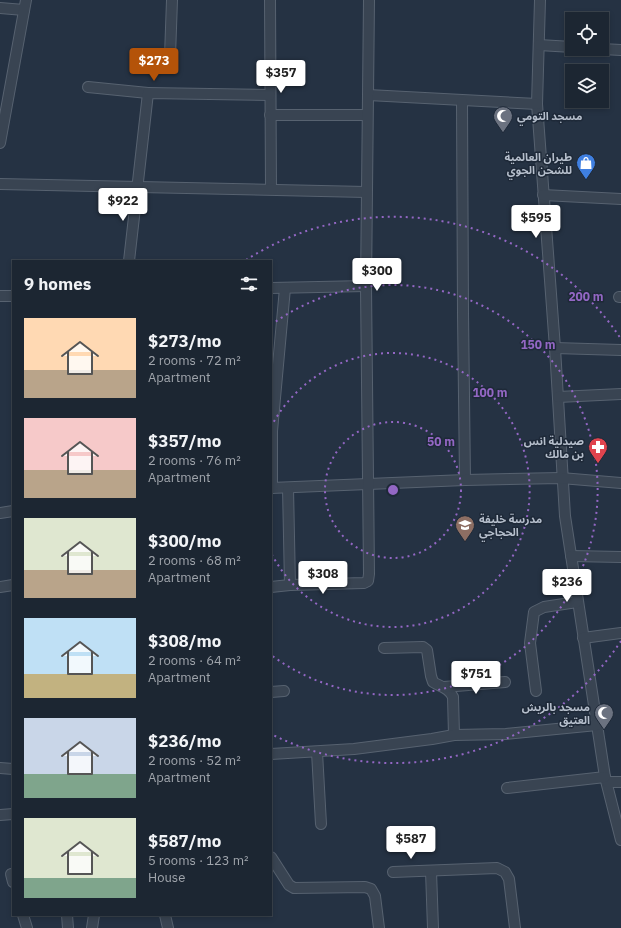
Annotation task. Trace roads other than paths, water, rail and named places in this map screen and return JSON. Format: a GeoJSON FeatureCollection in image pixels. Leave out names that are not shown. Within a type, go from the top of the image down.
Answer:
{"type":"FeatureCollection","features":[{"type":"Feature","properties":{"kind":"street"},"geometry":{"type":"LineString","coordinates":[[170,56],[172,0]]}},
{"type":"Feature","properties":{"kind":"street"},"geometry":{"type":"LineString","coordinates":[[270,0],[271,189]]}},
{"type":"Feature","properties":{"kind":"street"},"geometry":{"type":"LineString","coordinates":[[272,587],[358,583],[368,581],[366,192],[369,0]]}},
{"type":"Feature","properties":{"kind":"street"},"geometry":{"type":"LineString","coordinates":[[540,0],[537,104],[555,348],[564,516],[596,725],[606,780],[621,840]]}},
{"type":"Feature","properties":{"kind":"street"},"geometry":{"type":"LineString","coordinates":[[0,8],[25,5],[0,143]]}},
{"type":"Feature","properties":{"kind":"street"},"geometry":{"type":"LineString","coordinates":[[539,45],[565,47]]}},
{"type":"Feature","properties":{"kind":"street"},"geometry":{"type":"LineString","coordinates":[[609,49],[621,50]]}},
{"type":"Feature","properties":{"kind":"street"},"geometry":{"type":"LineString","coordinates":[[88,87],[148,93],[270,95]]}},
{"type":"Feature","properties":{"kind":"street"},"geometry":{"type":"LineString","coordinates":[[129,260],[148,93]]}},
{"type":"Feature","properties":{"kind":"street"},"geometry":{"type":"LineString","coordinates":[[368,95],[537,104]]}},
{"type":"Feature","properties":{"kind":"street"},"geometry":{"type":"LineString","coordinates":[[462,101],[462,282],[465,480]]}},
{"type":"Feature","properties":{"kind":"street"},"geometry":{"type":"LineString","coordinates":[[270,116],[367,115]]}},
{"type":"Feature","properties":{"kind":"street"},"geometry":{"type":"LineString","coordinates":[[0,184],[366,192]]}},
{"type":"Feature","properties":{"kind":"street"},"geometry":{"type":"LineString","coordinates":[[543,195],[621,199]]}},
{"type":"Feature","properties":{"kind":"street"},"geometry":{"type":"LineString","coordinates":[[272,288],[366,286]]}},
{"type":"Feature","properties":{"kind":"street"},"geometry":{"type":"LineString","coordinates":[[285,288],[272,431],[272,488],[465,480],[561,478],[621,483]]}},
{"type":"Feature","properties":{"kind":"street"},"geometry":{"type":"LineString","coordinates":[[0,296],[12,296]]}},
{"type":"Feature","properties":{"kind":"street"},"geometry":{"type":"LineString","coordinates":[[555,348],[621,350]]}},
{"type":"Feature","properties":{"kind":"street"},"geometry":{"type":"LineString","coordinates":[[558,396],[621,394]]}},
{"type":"Feature","properties":{"kind":"street"},"geometry":{"type":"LineString","coordinates":[[288,488],[290,585]]}},
{"type":"Feature","properties":{"kind":"street"},"geometry":{"type":"LineString","coordinates":[[0,513],[12,511]]}},
{"type":"Feature","properties":{"kind":"street"},"geometry":{"type":"LineString","coordinates":[[570,556],[621,557]]}},
{"type":"Feature","properties":{"kind":"street"},"geometry":{"type":"LineString","coordinates":[[0,587],[12,585]]}},
{"type":"Feature","properties":{"kind":"street"},"geometry":{"type":"LineString","coordinates":[[536,691],[530,643],[534,612],[544,607],[578,602]]}},
{"type":"Feature","properties":{"kind":"street"},"geometry":{"type":"LineString","coordinates":[[583,638],[621,633]]}},
{"type":"Feature","properties":{"kind":"street"},"geometry":{"type":"LineString","coordinates":[[384,648],[423,646],[427,650],[433,682],[451,692],[454,735]]}},
{"type":"Feature","properties":{"kind":"street"},"geometry":{"type":"LineString","coordinates":[[444,687],[505,682]]}},
{"type":"Feature","properties":{"kind":"street"},"geometry":{"type":"LineString","coordinates":[[272,692],[284,691]]}},
{"type":"Feature","properties":{"kind":"street"},"geometry":{"type":"LineString","coordinates":[[272,754],[317,752],[432,739],[454,735],[506,734],[596,725]]}},
{"type":"Feature","properties":{"kind":"street"},"geometry":{"type":"LineString","coordinates":[[317,752],[321,824]]}},
{"type":"Feature","properties":{"kind":"street"},"geometry":{"type":"LineString","coordinates":[[0,768],[12,768]]}},
{"type":"Feature","properties":{"kind":"street"},"geometry":{"type":"LineString","coordinates":[[507,788],[606,780],[621,782]]}},
{"type":"Feature","properties":{"kind":"street"},"geometry":{"type":"LineString","coordinates":[[0,815],[12,814]]}},
{"type":"Feature","properties":{"kind":"street"},"geometry":{"type":"LineString","coordinates":[[272,859],[289,885],[294,888],[366,887],[371,889],[375,896],[379,928]]}},
{"type":"Feature","properties":{"kind":"street"},"geometry":{"type":"LineString","coordinates":[[393,872],[497,868],[505,872],[509,879],[515,928]]}},
{"type":"Feature","properties":{"kind":"street"},"geometry":{"type":"LineString","coordinates":[[430,871],[433,928]]}},
{"type":"Feature","properties":{"kind":"street"},"geometry":{"type":"LineString","coordinates":[[22,916],[27,928]]}},
{"type":"Feature","properties":{"kind":"street"},"geometry":{"type":"LineString","coordinates":[[67,916],[68,928]]}},
{"type":"Feature","properties":{"kind":"street"},"geometry":{"type":"LineString","coordinates":[[92,928],[94,916]]}},
{"type":"Feature","properties":{"kind":"street"},"geometry":{"type":"LineString","coordinates":[[165,916],[168,928]]}},
{"type":"Feature","properties":{"kind":"place","name":"مسجد التومي"},"geometry":{"type":"Point","coordinates":[503,133]}},
{"type":"Feature","properties":{"kind":"place","name":"طيران العالمية للشحن الجوي"},"geometry":{"type":"Point","coordinates":[586,180]}},
{"type":"Feature","properties":{"kind":"place","name":"صيدلية انس بن مالك"},"geometry":{"type":"Point","coordinates":[598,464]}},
{"type":"Feature","properties":{"kind":"place","name":"مدرسة خليفة الحجاجي"},"geometry":{"type":"Point","coordinates":[465,542]}},
{"type":"Feature","properties":{"kind":"place","name":"مسجد بالريش العتيق"},"geometry":{"type":"Point","coordinates":[604,730]}}]}
